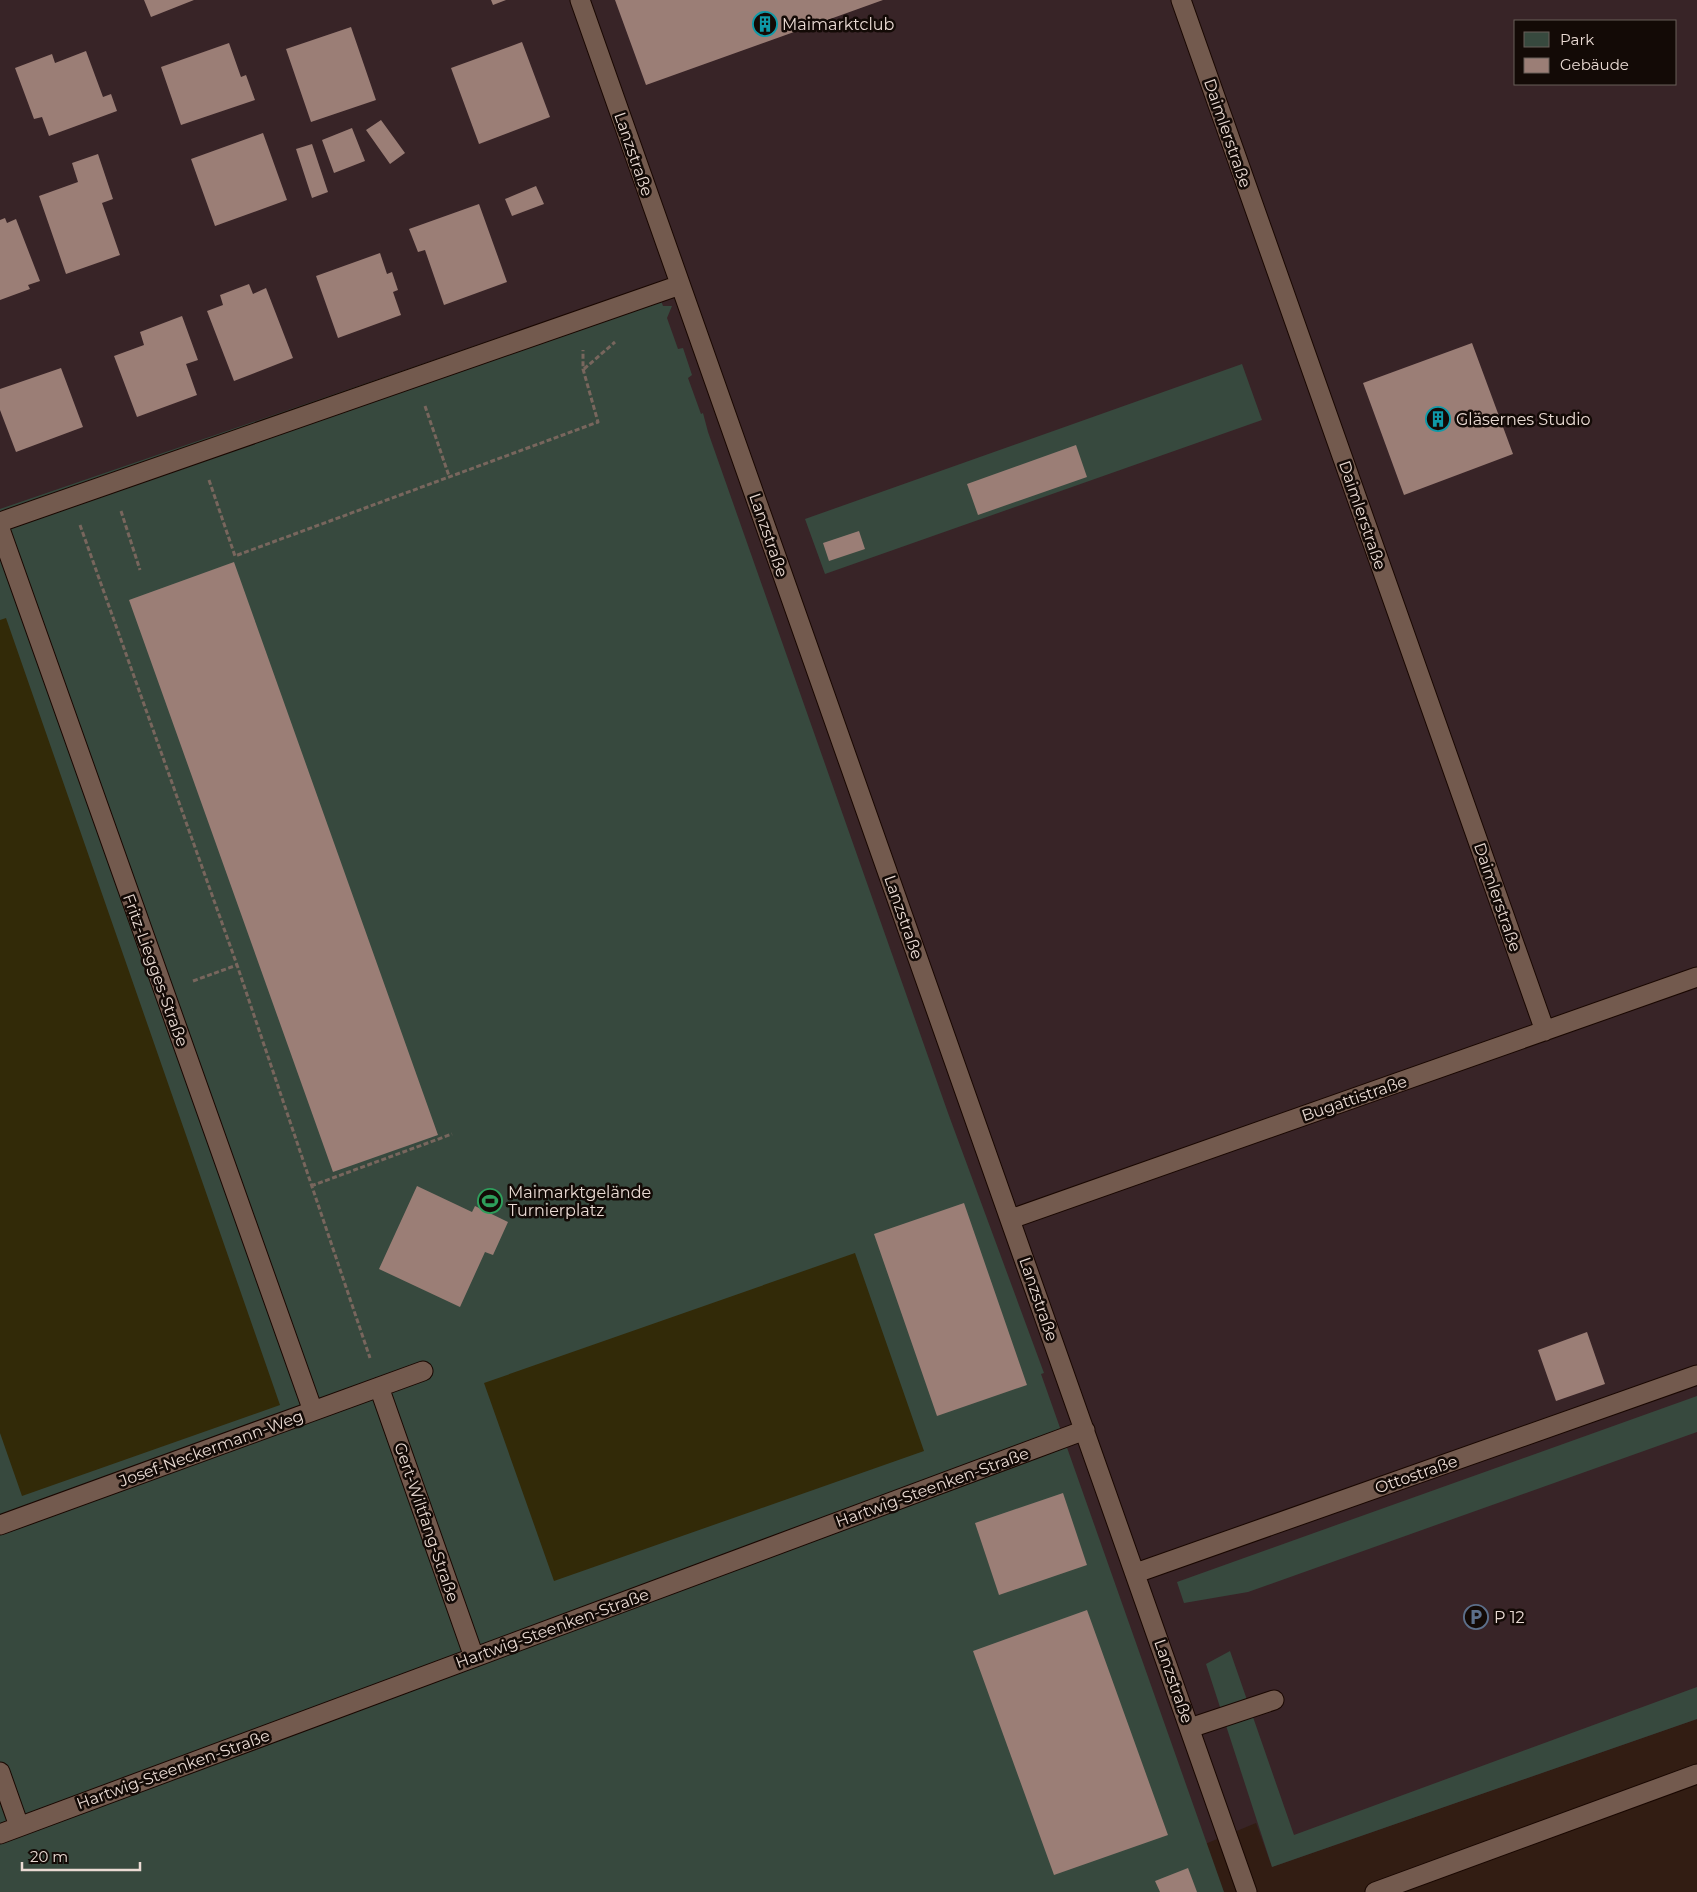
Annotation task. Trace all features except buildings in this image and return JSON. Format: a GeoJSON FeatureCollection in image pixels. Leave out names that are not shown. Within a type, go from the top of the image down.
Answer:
{"type":"FeatureCollection","features":[{"type":"Feature","properties":{"kind":"lane","name":"Lanzstraße"},"geometry":{"type":"LineString","coordinates":[[580,0],[1247,1892]]}},
{"type":"Feature","properties":{"kind":"lane","name":"Daimlerstraße"},"geometry":{"type":"LineString","coordinates":[[1181,0],[1545,1031]]}},
{"type":"Feature","properties":{"kind":"lane"},"geometry":{"type":"LineString","coordinates":[[0,522],[199,454],[680,284]]}},
{"type":"Feature","properties":{"kind":"lane","name":"Fritz-Liegges-Straße"},"geometry":{"type":"LineString","coordinates":[[0,529],[313,1411]]}},
{"type":"Feature","properties":{"kind":"lane","name":"Bugattistraße"},"geometry":{"type":"LineString","coordinates":[[1011,1219],[1697,977]]}},
{"type":"Feature","properties":{"kind":"lane","name":"Josef-Neckermann-Weg"},"geometry":{"type":"LineString","coordinates":[[0,1525],[423,1371]]}},
{"type":"Feature","properties":{"kind":"lane","name":"Ottostraße"},"geometry":{"type":"LineString","coordinates":[[1136,1573],[1697,1375]]}},
{"type":"Feature","properties":{"kind":"lane","name":"Gert-Wiltfang-Straße"},"geometry":{"type":"LineString","coordinates":[[379,1387],[474,1657]]}},
{"type":"Feature","properties":{"kind":"lane","name":"Hartwig-Steenken-Straße"},"geometry":{"type":"LineString","coordinates":[[0,1834],[1085,1430]]}},
{"type":"Feature","properties":{"kind":"lane"},"geometry":{"type":"LineString","coordinates":[[1190,1728],[1274,1700]]}},
{"type":"Feature","properties":{"kind":"lane"},"geometry":{"type":"LineString","coordinates":[[0,1772],[19,1826]]}},
{"type":"Feature","properties":{"kind":"lane"},"geometry":{"type":"LineString","coordinates":[[1375,1892],[1697,1774]]}},
{"type":"Feature","properties":{"kind":"path"},"geometry":{"type":"LineString","coordinates":[[199,454],[235,556],[598,422],[583,369],[582,319]]}},
{"type":"Feature","properties":{"kind":"path"},"geometry":{"type":"LineString","coordinates":[[414,377],[449,476]]}},
{"type":"Feature","properties":{"kind":"path"},"geometry":{"type":"LineString","coordinates":[[113,483],[140,570]]}},
{"type":"Feature","properties":{"kind":"path"},"geometry":{"type":"LineString","coordinates":[[70,497],[237,965],[379,1387]]}},
{"type":"Feature","properties":{"kind":"path"},"geometry":{"type":"LineString","coordinates":[[164,992],[237,965]]}},
{"type":"Feature","properties":{"kind":"path"},"geometry":{"type":"LineString","coordinates":[[311,1186],[452,1134]]}},
{"type":"Feature","properties":{"kind":"shaded area"},"geometry":{"type":"Polygon","coordinates":[[[0,0],[1697,0],[1697,1719],[1272,1867],[1256,1823],[1089,1892],[0,1892],[0,0]]]}},
{"type":"Feature","properties":{"kind":"green space","name":"Maimarktgelände Turnierplatz"},"geometry":{"type":"Polygon","coordinates":[[[655,284],[663,306],[672,306],[667,318],[678,349],[683,348],[692,375],[688,378],[701,414],[703,413],[708,432],[948,1113],[1044,1373],[1041,1374],[1224,1892],[0,1892],[0,509],[655,284]]]}},
{"type":"Feature","properties":{"kind":"green space"},"geometry":{"type":"Polygon","coordinates":[[[1242,364],[1262,420],[825,574],[805,519],[1242,364]]]}},
{"type":"Feature","properties":{"kind":"green space"},"geometry":{"type":"Polygon","coordinates":[[[1697,1396],[1697,1432],[1248,1592],[1184,1603],[1177,1582],[1697,1396]]]}},
{"type":"Feature","properties":{"kind":"green space"},"geometry":{"type":"Polygon","coordinates":[[[1230,1651],[1294,1835],[1697,1687],[1697,1719],[1272,1867],[1206,1664],[1230,1651]]]}},
{"type":"Feature","properties":{"kind":"sand"},"geometry":{"type":"Polygon","coordinates":[[[6,618],[280,1405],[22,1496],[0,1433],[0,620],[6,618]]]}},
{"type":"Feature","properties":{"kind":"sand"},"geometry":{"type":"Polygon","coordinates":[[[855,1253],[924,1451],[554,1581],[484,1383],[855,1253]]]}},
{"type":"Feature","properties":{"kind":"place","name":"Maimarktclub"},"geometry":{"type":"Point","coordinates":[765,24]}},
{"type":"Feature","properties":{"kind":"place","name":"Gläsernes Studio"},"geometry":{"type":"Point","coordinates":[1438,419]}},
{"type":"Feature","properties":{"kind":"place","name":"Maimarktgelände Turnierplatz"},"geometry":{"type":"Point","coordinates":[490,1201]}},
{"type":"Feature","properties":{"kind":"place","name":"P 12"},"geometry":{"type":"Point","coordinates":[1476,1617]}}]}
